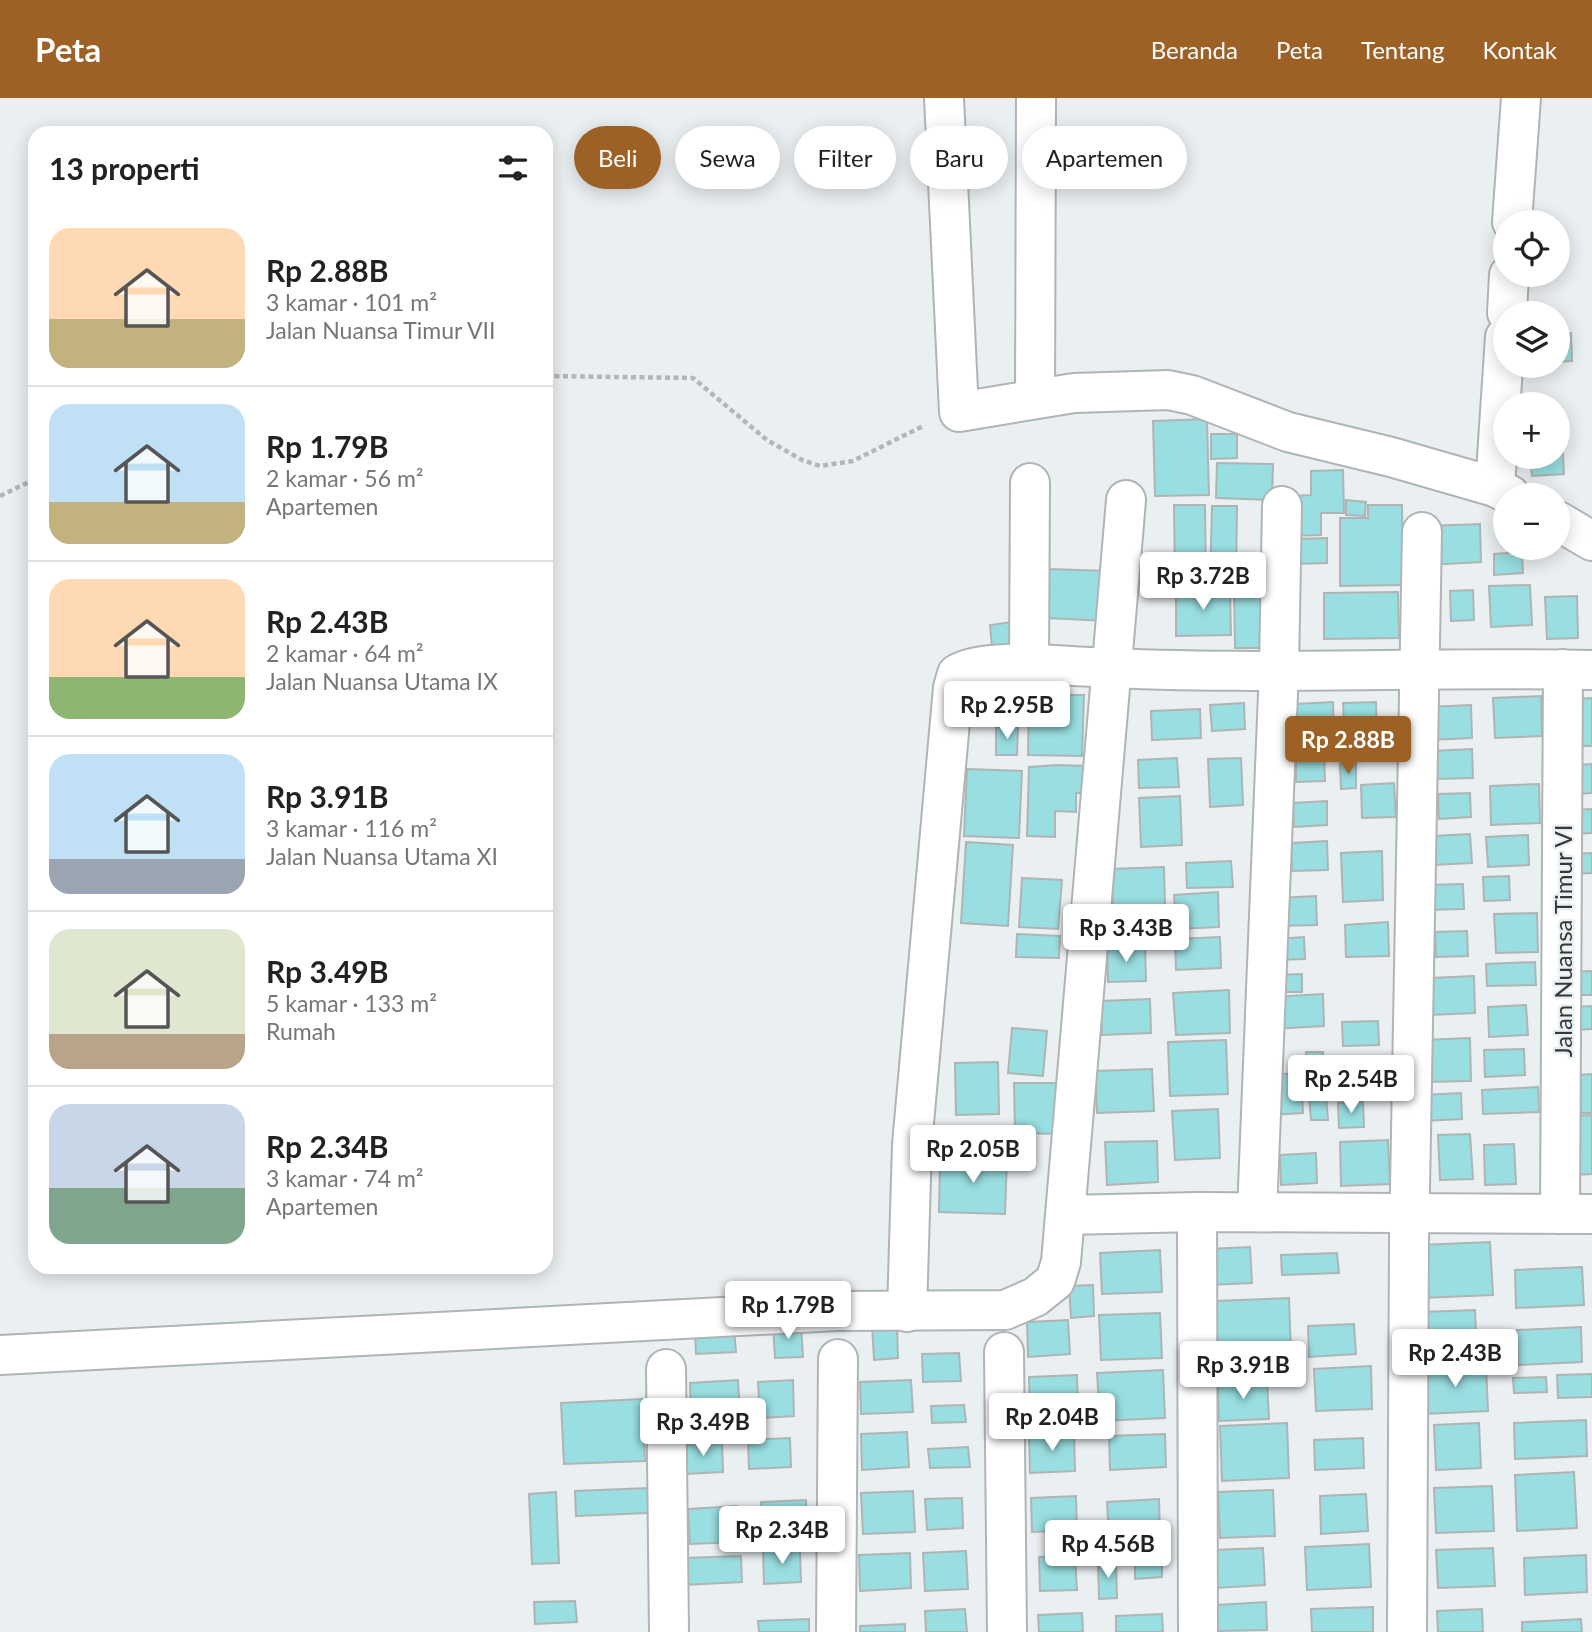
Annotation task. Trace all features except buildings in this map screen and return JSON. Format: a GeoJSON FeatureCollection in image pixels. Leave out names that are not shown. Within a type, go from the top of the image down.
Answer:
{"type":"FeatureCollection","features":[{"type":"Feature","properties":{"kind":"street"},"geometry":{"type":"LineString","coordinates":[[944,98],[958,412],[1106,390],[1168,390],[1192,395],[1288,432],[1391,457],[1493,488]]}},
{"type":"Feature","properties":{"kind":"street"},"geometry":{"type":"LineString","coordinates":[[1035,399],[1036,98]]}},
{"type":"Feature","properties":{"kind":"street"},"geometry":{"type":"LineString","coordinates":[[1513,210],[1521,98]]}},
{"type":"Feature","properties":{"kind":"street"},"geometry":{"type":"LineString","coordinates":[[1503,483],[1504,378]]}},
{"type":"Feature","properties":{"kind":"street"},"geometry":{"type":"LineString","coordinates":[[1029,664],[1030,483]]}},
{"type":"Feature","properties":{"kind":"street"},"geometry":{"type":"LineString","coordinates":[[0,1355],[679,1319],[1005,1310],[1035,1297],[1055,1281],[1059,1272],[1066,1215],[1126,499]]}},
{"type":"Feature","properties":{"kind":"street"},"geometry":{"type":"LineString","coordinates":[[1257,1212],[1279,669],[1282,506]]}},
{"type":"Feature","properties":{"kind":"street"},"geometry":{"type":"LineString","coordinates":[[1570,528],[1592,541]]}},
{"type":"Feature","properties":{"kind":"street"},"geometry":{"type":"LineString","coordinates":[[1408,1632],[1410,1212],[1422,532]]}},
{"type":"Feature","properties":{"kind":"street"},"geometry":{"type":"LineString","coordinates":[[907,1312],[912,1145],[953,688],[957,674],[965,668],[1029,664],[1113,668],[1578,669]]}},
{"type":"Feature","properties":{"kind":"street","name":"Jalan Nuansa Timur VI"},"geometry":{"type":"LineString","coordinates":[[1576,1214],[1578,669]]}},
{"type":"Feature","properties":{"kind":"street"},"geometry":{"type":"LineString","coordinates":[[1066,1215],[1197,1212],[1576,1214]]}},
{"type":"Feature","properties":{"kind":"street"},"geometry":{"type":"LineString","coordinates":[[1197,1212],[1198,1632]]}},
{"type":"Feature","properties":{"kind":"street"},"geometry":{"type":"LineString","coordinates":[[1004,1352],[1007,1632]]}},
{"type":"Feature","properties":{"kind":"street"},"geometry":{"type":"LineString","coordinates":[[836,1632],[838,1359]]}},
{"type":"Feature","properties":{"kind":"street"},"geometry":{"type":"LineString","coordinates":[[666,1368],[669,1632]]}},
{"type":"Feature","properties":{"kind":"path"},"geometry":{"type":"LineString","coordinates":[[553,376],[693,378],[767,440],[802,460],[820,466],[853,461],[920,427],[958,412]]}},
{"type":"Feature","properties":{"kind":"path"},"geometry":{"type":"LineString","coordinates":[[0,496],[28,482]]}}]}
